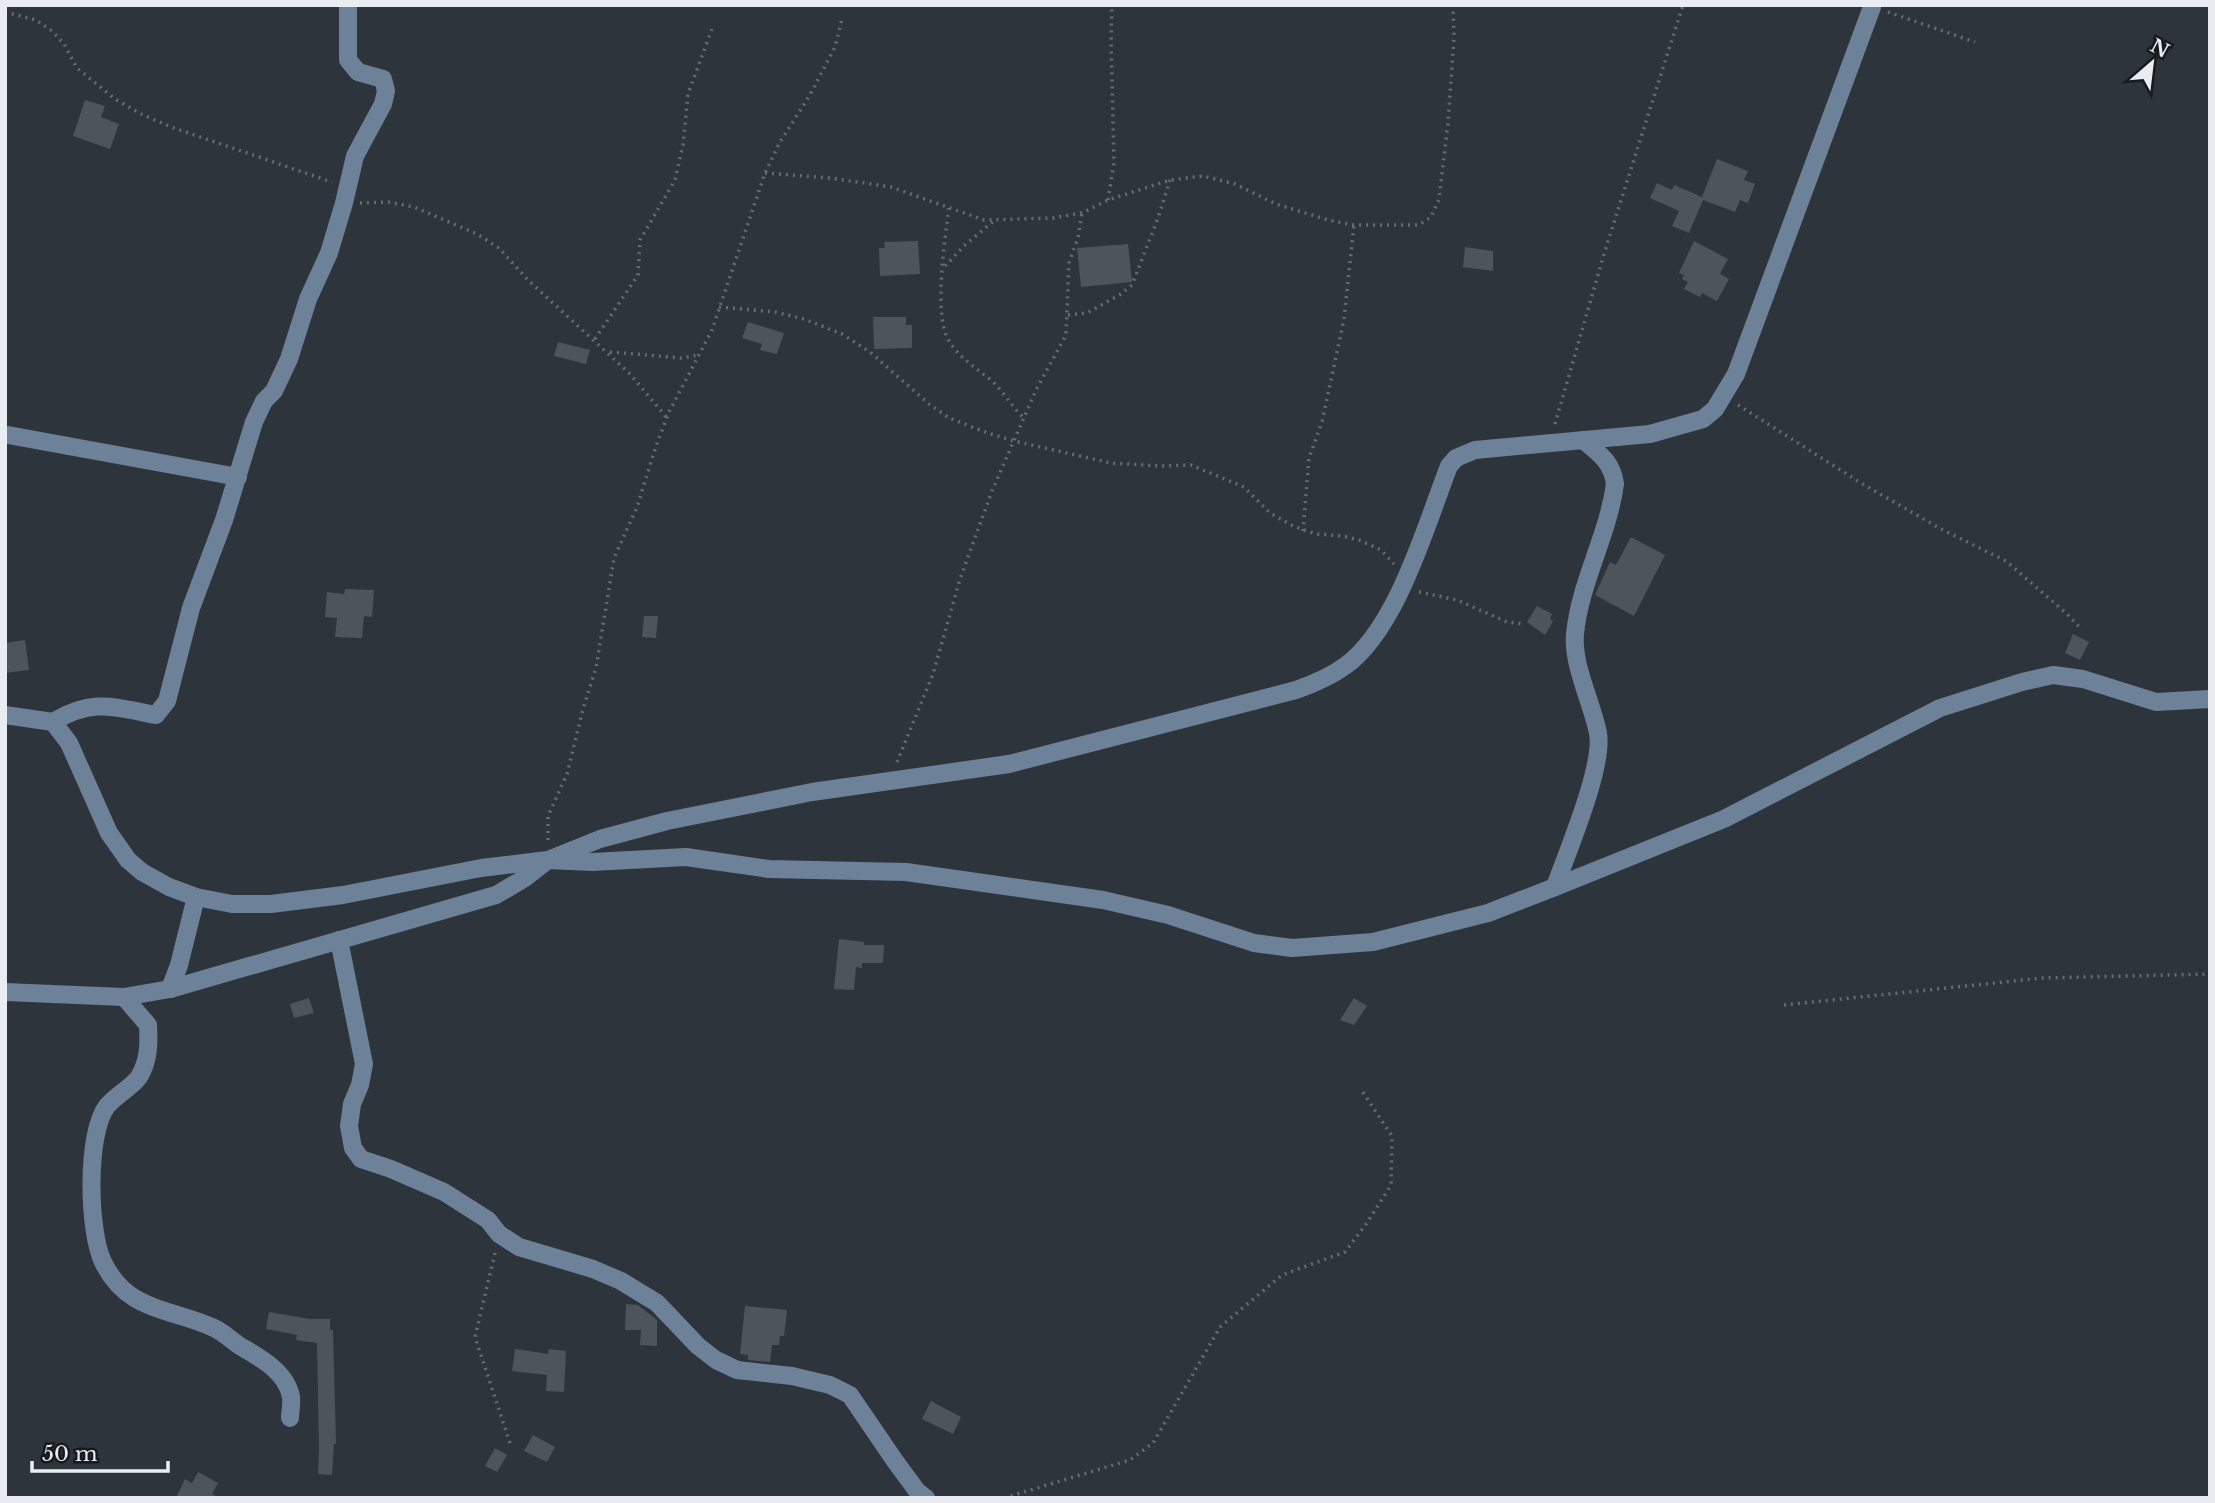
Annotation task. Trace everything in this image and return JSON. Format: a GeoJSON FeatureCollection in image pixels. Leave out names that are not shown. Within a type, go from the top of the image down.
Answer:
{"type":"FeatureCollection","features":[{"type":"Feature","properties":{"kind":"street"},"geometry":{"type":"LineString","coordinates":[[5,715],[52,722],[87,706],[115,707],[156,715],[163,709],[191,608],[258,412],[274,391],[289,359],[308,299],[329,253],[355,156],[383,104],[386,91],[383,79],[358,72],[348,60],[348,5]]}},
{"type":"Feature","properties":{"kind":"street"},"geometry":{"type":"LineString","coordinates":[[5,992],[124,997],[170,989],[495,895],[548,860],[600,839],[667,821],[812,792],[1009,764],[1296,690],[1322,680],[1346,666],[1368,644],[1397,598],[1449,466],[1456,458],[1475,450],[1650,434],[1703,419],[1715,410],[1736,374],[1872,7]]}},
{"type":"Feature","properties":{"kind":"street"},"geometry":{"type":"LineString","coordinates":[[8,435],[237,477]]}},
{"type":"Feature","properties":{"kind":"street"},"geometry":{"type":"LineString","coordinates":[[1555,887],[1582,812],[1598,756],[1599,736],[1575,639],[1579,605],[1615,484],[1613,471],[1606,458],[1583,440]]}},
{"type":"Feature","properties":{"kind":"street"},"geometry":{"type":"LineString","coordinates":[[52,722],[69,743],[109,833],[128,860],[142,872],[169,887],[197,897],[232,904],[271,904],[343,895],[481,868],[548,860],[592,862],[686,857],[769,870],[906,872],[1103,900],[1168,915],[1254,943],[1292,948],[1373,942],[1488,913],[1724,819],[1940,708],[2022,682],[2053,675],[2083,680],[2156,702],[2210,699]]}},
{"type":"Feature","properties":{"kind":"street"},"geometry":{"type":"LineString","coordinates":[[170,989],[197,897]]}},
{"type":"Feature","properties":{"kind":"street"},"geometry":{"type":"LineString","coordinates":[[339,940],[364,1064],[360,1085],[352,1104],[349,1126],[353,1148],[360,1159],[391,1169],[443,1192],[488,1220],[499,1234],[519,1247],[593,1269],[621,1281],[657,1303],[698,1346],[716,1360],[737,1370],[792,1376],[830,1385],[850,1395],[917,1491],[926,1498]]}},
{"type":"Feature","properties":{"kind":"street"},"geometry":{"type":"LineString","coordinates":[[124,997],[149,1025],[149,1051],[139,1077],[106,1107],[94,1144],[93,1227],[103,1261],[118,1284],[137,1301],[216,1329],[267,1362],[280,1375],[291,1396],[290,1419]]}},
{"type":"Feature","properties":{"kind":"path"},"geometry":{"type":"LineString","coordinates":[[1108,200],[1114,163],[1112,5]]}},
{"type":"Feature","properties":{"kind":"path"},"geometry":{"type":"LineString","coordinates":[[765,173],[830,178],[891,187],[984,220],[1053,218],[1082,213],[1108,200],[1170,180],[1203,176],[1235,184],[1276,204],[1328,220],[1354,225],[1419,225],[1431,217],[1439,199],[1454,38],[1452,5]]}},
{"type":"Feature","properties":{"kind":"path"},"geometry":{"type":"LineString","coordinates":[[1550,443],[1608,242],[1683,5]]}},
{"type":"Feature","properties":{"kind":"path"},"geometry":{"type":"LineString","coordinates":[[1872,7],[1975,42]]}},
{"type":"Feature","properties":{"kind":"path"},"geometry":{"type":"LineString","coordinates":[[5,12],[36,20],[52,31],[64,44],[77,68],[116,99],[143,115],[289,169],[346,195],[414,207],[477,234],[499,248],[534,286],[608,352],[667,418]]}},
{"type":"Feature","properties":{"kind":"path"},"geometry":{"type":"LineString","coordinates":[[548,860],[548,816],[567,774],[583,709],[597,668],[614,558],[637,507],[667,418],[712,330],[765,173],[835,47],[842,19]]}},
{"type":"Feature","properties":{"kind":"path"},"geometry":{"type":"LineString","coordinates":[[595,340],[638,275],[640,240],[675,180],[688,94],[712,26]]}},
{"type":"Feature","properties":{"kind":"path"},"geometry":{"type":"LineString","coordinates":[[1068,315],[1087,313],[1132,285],[1170,180]]}},
{"type":"Feature","properties":{"kind":"path"},"geometry":{"type":"LineString","coordinates":[[949,208],[943,267],[942,320],[947,338],[966,361],[994,383],[1024,418]]}},
{"type":"Feature","properties":{"kind":"path"},"geometry":{"type":"LineString","coordinates":[[891,781],[933,674],[960,579],[1014,441],[1066,335],[1069,263],[1078,238],[1082,213]]}},
{"type":"Feature","properties":{"kind":"path"},"geometry":{"type":"LineString","coordinates":[[943,267],[995,220]]}},
{"type":"Feature","properties":{"kind":"path"},"geometry":{"type":"LineString","coordinates":[[1303,531],[1309,458],[1322,422],[1344,319],[1354,225]]}},
{"type":"Feature","properties":{"kind":"path"},"geometry":{"type":"LineString","coordinates":[[719,307],[775,312],[804,319],[842,334],[870,352],[949,418],[1014,441],[1111,463],[1191,466],[1244,487],[1270,513],[1303,531],[1343,536],[1372,545],[1381,550],[1406,576]]}},
{"type":"Feature","properties":{"kind":"path"},"geometry":{"type":"LineString","coordinates":[[608,352],[668,357],[698,355]]}},
{"type":"Feature","properties":{"kind":"path"},"geometry":{"type":"LineString","coordinates":[[1725,396],[1861,483],[1941,529],[2007,561],[2067,613],[2082,631]]}},
{"type":"Feature","properties":{"kind":"path"},"geometry":{"type":"LineString","coordinates":[[1397,598],[1419,592],[1432,594],[1464,602],[1507,622],[1525,624]]}},
{"type":"Feature","properties":{"kind":"path"},"geometry":{"type":"LineString","coordinates":[[1784,1005],[2042,978],[2210,974]]}},
{"type":"Feature","properties":{"kind":"path"},"geometry":{"type":"LineString","coordinates":[[1004,1498],[1130,1460],[1153,1443],[1220,1327],[1282,1275],[1345,1252],[1391,1185],[1392,1136],[1362,1091]]}},
{"type":"Feature","properties":{"kind":"path"},"geometry":{"type":"LineString","coordinates":[[499,1234],[475,1336],[510,1443]]}},
{"type":"Feature","properties":{"kind":"building"},"geometry":{"type":"Polygon","coordinates":[[[85,100],[105,106],[101,117],[119,124],[110,149],[73,136],[85,100]]]}},
{"type":"Feature","properties":{"kind":"building"},"geometry":{"type":"Polygon","coordinates":[[[1717,159],[1748,171],[1744,180],[1755,184],[1748,203],[1740,200],[1735,212],[1703,200],[1689,233],[1672,226],[1679,211],[1650,198],[1657,183],[1672,190],[1674,185],[1702,197],[1717,159]]]}},
{"type":"Feature","properties":{"kind":"building"},"geometry":{"type":"Polygon","coordinates":[[[918,241],[920,274],[880,276],[879,248],[885,248],[884,242],[918,241]]]}},
{"type":"Feature","properties":{"kind":"building"},"geometry":{"type":"Polygon","coordinates":[[[1694,241],[1728,259],[1720,274],[1729,279],[1717,301],[1702,293],[1700,297],[1684,289],[1688,282],[1682,279],[1684,275],[1679,273],[1694,241]]]}},
{"type":"Feature","properties":{"kind":"building"},"geometry":{"type":"Polygon","coordinates":[[[1128,244],[1132,282],[1081,287],[1077,248],[1128,244]]]}},
{"type":"Feature","properties":{"kind":"building"},"geometry":{"type":"Polygon","coordinates":[[[1465,247],[1493,251],[1493,271],[1463,267],[1465,247]]]}},
{"type":"Feature","properties":{"kind":"building"},"geometry":{"type":"Polygon","coordinates":[[[873,317],[906,317],[906,325],[912,325],[912,348],[874,349],[873,317]]]}},
{"type":"Feature","properties":{"kind":"building"},"geometry":{"type":"Polygon","coordinates":[[[748,322],[784,333],[777,354],[760,350],[762,344],[742,338],[748,322]]]}},
{"type":"Feature","properties":{"kind":"building"},"geometry":{"type":"Polygon","coordinates":[[[558,342],[590,350],[586,364],[554,356],[558,342]]]}},
{"type":"Feature","properties":{"kind":"building"},"geometry":{"type":"Polygon","coordinates":[[[1631,537],[1665,555],[1634,616],[1595,595],[1610,562],[1616,565],[1631,537]]]}},
{"type":"Feature","properties":{"kind":"building"},"geometry":{"type":"Polygon","coordinates":[[[345,589],[374,590],[372,617],[364,616],[362,638],[335,637],[337,618],[325,617],[327,592],[344,594],[345,589]]]}},
{"type":"Feature","properties":{"kind":"building"},"geometry":{"type":"Polygon","coordinates":[[[1537,606],[1552,614],[1550,619],[1553,621],[1545,635],[1527,622],[1537,606]]]}},
{"type":"Feature","properties":{"kind":"building"},"geometry":{"type":"Polygon","coordinates":[[[644,616],[658,616],[656,638],[642,637],[644,616]]]}},
{"type":"Feature","properties":{"kind":"building"},"geometry":{"type":"Polygon","coordinates":[[[2073,634],[2089,642],[2080,660],[2065,653],[2073,634]]]}},
{"type":"Feature","properties":{"kind":"building"},"geometry":{"type":"Polygon","coordinates":[[[25,640],[29,670],[5,673],[5,643],[25,640]]]}},
{"type":"Feature","properties":{"kind":"building"},"geometry":{"type":"Polygon","coordinates":[[[839,939],[864,942],[864,945],[884,945],[883,963],[862,963],[862,968],[856,967],[854,990],[834,989],[839,939]]]}},
{"type":"Feature","properties":{"kind":"building"},"geometry":{"type":"Polygon","coordinates":[[[309,998],[314,1013],[294,1018],[290,1004],[309,998]]]}},
{"type":"Feature","properties":{"kind":"building"},"geometry":{"type":"Polygon","coordinates":[[[1354,998],[1367,1006],[1354,1025],[1340,1020],[1354,998]]]}},
{"type":"Feature","properties":{"kind":"building"},"geometry":{"type":"Polygon","coordinates":[[[626,1304],[638,1305],[657,1320],[657,1346],[640,1345],[641,1330],[625,1330],[626,1304]]]}},
{"type":"Feature","properties":{"kind":"building"},"geometry":{"type":"Polygon","coordinates":[[[745,1306],[787,1310],[784,1336],[780,1336],[779,1345],[772,1345],[770,1362],[748,1360],[748,1355],[740,1354],[745,1306]]]}},
{"type":"Feature","properties":{"kind":"building"},"geometry":{"type":"Polygon","coordinates":[[[269,1312],[310,1319],[330,1319],[330,1330],[333,1330],[336,1444],[332,1475],[318,1474],[317,1343],[296,1340],[297,1335],[266,1329],[269,1312]]]}},
{"type":"Feature","properties":{"kind":"building"},"geometry":{"type":"Polygon","coordinates":[[[515,1349],[548,1354],[549,1349],[566,1351],[564,1392],[546,1391],[547,1375],[512,1371],[515,1349]]]}},
{"type":"Feature","properties":{"kind":"building"},"geometry":{"type":"Polygon","coordinates":[[[931,1401],[961,1417],[953,1434],[922,1419],[931,1401]]]}},
{"type":"Feature","properties":{"kind":"building"},"geometry":{"type":"Polygon","coordinates":[[[533,1435],[555,1447],[547,1462],[524,1451],[533,1435]]]}},
{"type":"Feature","properties":{"kind":"building"},"geometry":{"type":"Polygon","coordinates":[[[495,1448],[507,1455],[497,1472],[485,1466],[495,1448]]]}},
{"type":"Feature","properties":{"kind":"building"},"geometry":{"type":"Polygon","coordinates":[[[198,1472],[218,1483],[212,1494],[220,1498],[176,1498],[185,1479],[192,1483],[198,1472]]]}}]}
